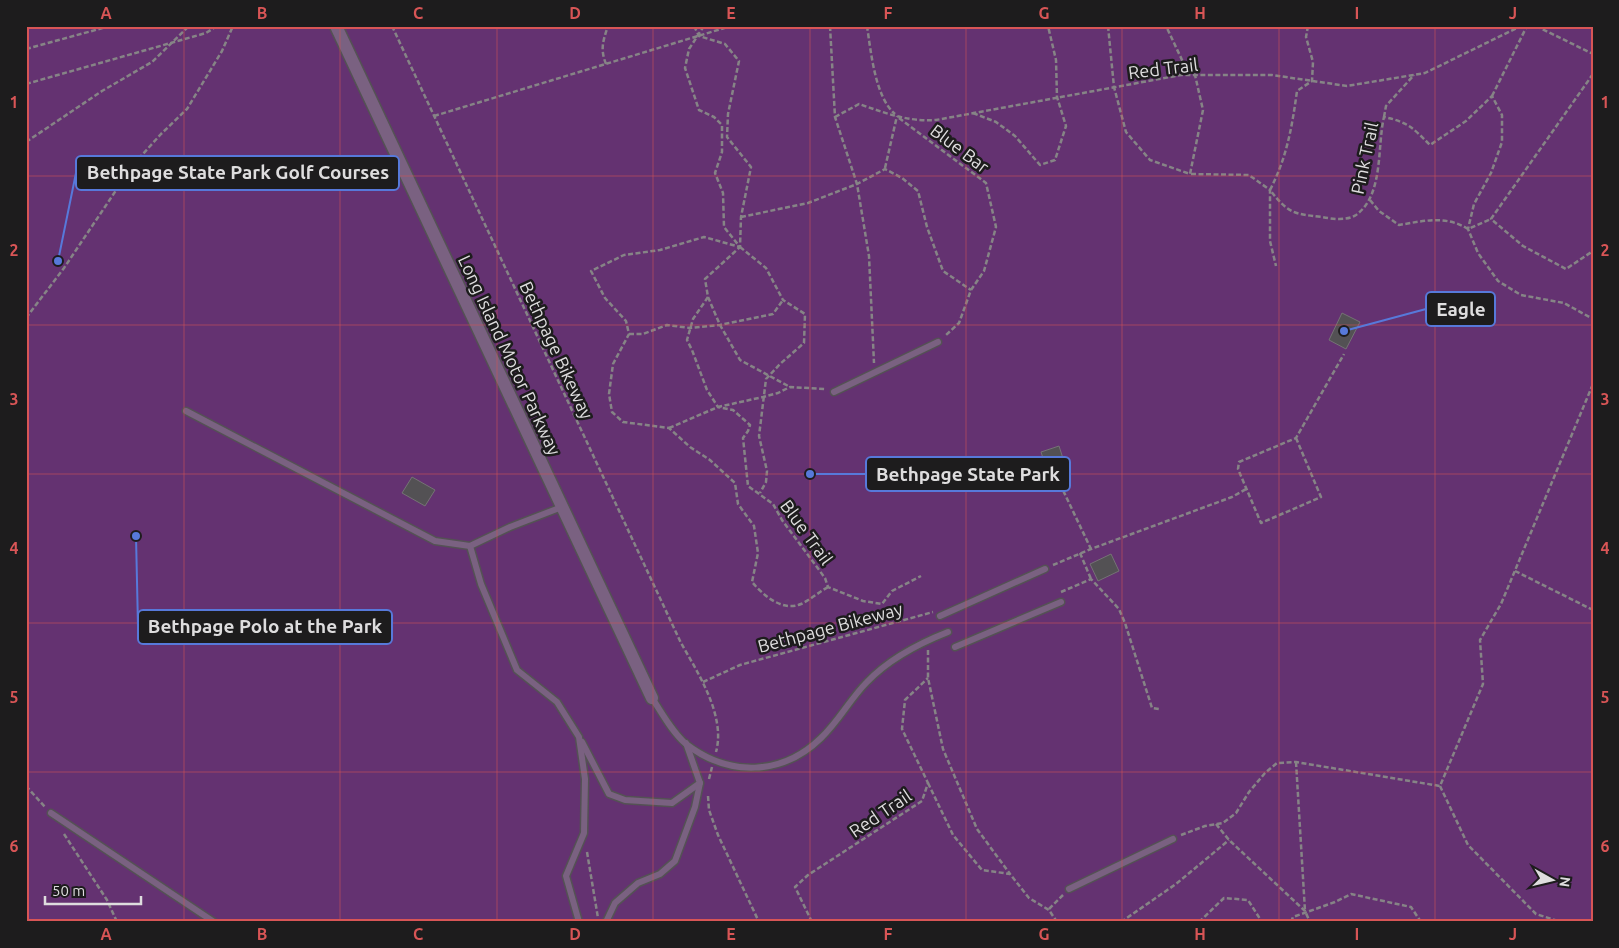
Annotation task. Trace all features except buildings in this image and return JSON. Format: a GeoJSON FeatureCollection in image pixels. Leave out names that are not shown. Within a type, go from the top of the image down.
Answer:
{"type":"FeatureCollection","features":[{"type":"Feature","properties":{"kind":"street","name":"Long Island Motor Parkway"},"geometry":{"type":"LineString","coordinates":[[336,26],[652,698]]}},
{"type":"Feature","properties":{"kind":"lane"},"geometry":{"type":"LineString","coordinates":[[832,390],[938,342]]}},
{"type":"Feature","properties":{"kind":"lane"},"geometry":{"type":"LineString","coordinates":[[186,411],[435,541],[470,546],[562,506]]}},
{"type":"Feature","properties":{"kind":"lane"},"geometry":{"type":"LineString","coordinates":[[470,546],[481,584],[517,670],[557,702],[579,737],[609,794],[625,800],[672,803],[700,783]]}},
{"type":"Feature","properties":{"kind":"lane"},"geometry":{"type":"LineString","coordinates":[[939,614],[1045,569]]}},
{"type":"Feature","properties":{"kind":"lane"},"geometry":{"type":"LineString","coordinates":[[955,647],[1061,602]]}},
{"type":"Feature","properties":{"kind":"lane"},"geometry":{"type":"LineString","coordinates":[[652,698],[675,732],[686,743],[714,761],[742,768],[770,767],[798,756],[821,738],[867,682],[912,648],[948,632]]}},
{"type":"Feature","properties":{"kind":"lane"},"geometry":{"type":"LineString","coordinates":[[579,737],[585,779],[584,833],[566,876],[579,922]]}},
{"type":"Feature","properties":{"kind":"lane"},"geometry":{"type":"LineString","coordinates":[[606,922],[615,903],[638,883],[660,874],[675,861],[695,807],[700,783],[686,743]]}},
{"type":"Feature","properties":{"kind":"lane"},"geometry":{"type":"LineString","coordinates":[[51,813],[214,922]]}},
{"type":"Feature","properties":{"kind":"lane"},"geometry":{"type":"LineString","coordinates":[[1069,889],[1173,839]]}},
{"type":"Feature","properties":{"kind":"path"},"geometry":{"type":"LineString","coordinates":[[26,49],[110,26]]}},
{"type":"Feature","properties":{"kind":"path"},"geometry":{"type":"LineString","coordinates":[[26,142],[102,91],[152,62],[189,26]]}},
{"type":"Feature","properties":{"kind":"path"},"geometry":{"type":"LineString","coordinates":[[26,84],[206,33],[217,26]]}},
{"type":"Feature","properties":{"kind":"path"},"geometry":{"type":"LineString","coordinates":[[26,318],[64,268],[133,165],[187,109],[222,51],[233,26]]}},
{"type":"Feature","properties":{"kind":"path","name":"Bethpage Bikeway"},"geometry":{"type":"LineString","coordinates":[[392,26],[681,643],[703,682],[716,718],[718,745],[708,782]]}},
{"type":"Feature","properties":{"kind":"path"},"geometry":{"type":"LineString","coordinates":[[606,64],[602,54],[602,43],[608,26]]}},
{"type":"Feature","properties":{"kind":"path"},"geometry":{"type":"LineString","coordinates":[[694,26],[699,36],[725,44],[739,61],[728,114],[728,137],[751,167],[741,217],[740,247],[705,279],[708,297],[720,325],[740,360],[790,387],[832,390]]}},
{"type":"Feature","properties":{"kind":"path"},"geometry":{"type":"LineString","coordinates":[[704,26],[688,50],[685,68],[699,110],[714,117],[722,125],[722,152],[715,173],[723,193],[724,227],[740,247],[766,268],[783,300],[805,314],[804,343],[766,379],[759,436],[767,471],[766,482],[760,493]]}},
{"type":"Feature","properties":{"kind":"path"},"geometry":{"type":"LineString","coordinates":[[434,116],[730,26]]}},
{"type":"Feature","properties":{"kind":"path"},"geometry":{"type":"LineString","coordinates":[[830,26],[835,117],[856,184],[869,256],[875,372]]}},
{"type":"Feature","properties":{"kind":"path"},"geometry":{"type":"LineString","coordinates":[[867,26],[872,57],[881,92],[889,109],[897,116]]}},
{"type":"Feature","properties":{"kind":"path"},"geometry":{"type":"LineString","coordinates":[[971,113],[996,122],[1015,136],[1040,165],[1055,160],[1066,126],[1057,97],[1056,60],[1048,26]]}},
{"type":"Feature","properties":{"kind":"path","name":"Pink Trail"},"geometry":{"type":"LineString","coordinates":[[1108,26],[1114,87],[1126,132],[1150,160],[1190,174],[1249,175],[1270,190],[1282,205],[1292,213],[1337,219],[1355,216],[1370,200],[1380,159],[1380,133],[1384,117],[1401,121],[1430,145],[1466,121],[1492,96]]}},
{"type":"Feature","properties":{"kind":"path"},"geometry":{"type":"LineString","coordinates":[[1166,26],[1183,62],[1195,76],[1203,110],[1190,174]]}},
{"type":"Feature","properties":{"kind":"path"},"geometry":{"type":"LineString","coordinates":[[1276,266],[1270,241],[1270,190],[1280,170],[1290,140],[1297,91],[1312,81],[1313,62],[1306,37],[1308,26]]}},
{"type":"Feature","properties":{"kind":"path","name":"Red Trail"},"geometry":{"type":"LineString","coordinates":[[897,116],[920,121],[1181,76],[1272,75],[1347,86],[1425,72],[1521,26]]}},
{"type":"Feature","properties":{"kind":"path"},"geometry":{"type":"LineString","coordinates":[[1468,229],[1474,204],[1491,173],[1502,142],[1502,115],[1492,96],[1527,26]]}},
{"type":"Feature","properties":{"kind":"path"},"geometry":{"type":"LineString","coordinates":[[1536,26],[1593,54]]}},
{"type":"Feature","properties":{"kind":"path"},"geometry":{"type":"LineString","coordinates":[[1384,117],[1386,106],[1415,74]]}},
{"type":"Feature","properties":{"kind":"path"},"geometry":{"type":"LineString","coordinates":[[1468,229],[1491,219],[1593,74]]}},
{"type":"Feature","properties":{"kind":"path"},"geometry":{"type":"LineString","coordinates":[[835,117],[860,104],[897,116]]}},
{"type":"Feature","properties":{"kind":"path"},"geometry":{"type":"LineString","coordinates":[[741,217],[808,203],[856,184],[885,169],[897,116]]}},
{"type":"Feature","properties":{"kind":"path","name":"Blue Bar"},"geometry":{"type":"LineString","coordinates":[[897,116],[986,183],[996,227],[984,272],[971,290],[959,323],[938,342]]}},
{"type":"Feature","properties":{"kind":"path"},"geometry":{"type":"LineString","coordinates":[[885,169],[902,178],[918,191],[927,227],[943,271],[971,290]]}},
{"type":"Feature","properties":{"kind":"path"},"geometry":{"type":"LineString","coordinates":[[1370,200],[1379,211],[1399,225],[1433,219],[1459,222],[1468,229],[1478,253],[1498,281],[1521,295],[1564,303],[1593,319]]}},
{"type":"Feature","properties":{"kind":"path"},"geometry":{"type":"LineString","coordinates":[[1491,219],[1523,246],[1566,269],[1593,251]]}},
{"type":"Feature","properties":{"kind":"path"},"geometry":{"type":"LineString","coordinates":[[740,247],[704,237],[660,250],[624,255],[591,271],[605,298],[626,321],[629,334],[613,364],[609,394],[612,412],[623,422],[669,428],[718,406],[778,394],[790,387]]}},
{"type":"Feature","properties":{"kind":"path"},"geometry":{"type":"LineString","coordinates":[[708,297],[693,318],[686,340],[696,359],[707,390],[718,406]]}},
{"type":"Feature","properties":{"kind":"path"},"geometry":{"type":"LineString","coordinates":[[629,334],[642,334],[667,324],[690,328],[720,325],[773,314],[783,300]]}},
{"type":"Feature","properties":{"kind":"path"},"geometry":{"type":"LineString","coordinates":[[1296,438],[1321,497],[1261,523],[1238,469],[1239,462],[1296,438],[1344,354]]}},
{"type":"Feature","properties":{"kind":"path"},"geometry":{"type":"LineString","coordinates":[[1561,922],[1536,914],[1468,845],[1440,786],[1483,684],[1480,640],[1501,604],[1593,384]]}},
{"type":"Feature","properties":{"kind":"path","name":"Blue Trail"},"geometry":{"type":"LineString","coordinates":[[718,406],[732,410],[750,425],[743,438],[748,486],[773,504],[782,520],[825,578],[828,587],[863,601],[882,604],[892,591],[921,576]]}},
{"type":"Feature","properties":{"kind":"path"},"geometry":{"type":"LineString","coordinates":[[669,428],[690,447],[710,460],[735,483],[738,504],[754,526],[758,553],[752,582],[764,595],[786,606],[800,604],[828,587]]}},
{"type":"Feature","properties":{"kind":"path"},"geometry":{"type":"LineString","coordinates":[[1060,484],[1091,549]]}},
{"type":"Feature","properties":{"kind":"path"},"geometry":{"type":"LineString","coordinates":[[1045,569],[1080,553],[1232,497],[1246,489]]}},
{"type":"Feature","properties":{"kind":"path"},"geometry":{"type":"LineString","coordinates":[[1080,553],[1091,579],[1120,610],[1152,708],[1159,709]]}},
{"type":"Feature","properties":{"kind":"path"},"geometry":{"type":"LineString","coordinates":[[1515,571],[1593,610]]}},
{"type":"Feature","properties":{"kind":"path"},"geometry":{"type":"LineString","coordinates":[[1057,594],[1091,579]]}},
{"type":"Feature","properties":{"kind":"path","name":"Bethpage Bikeway"},"geometry":{"type":"LineString","coordinates":[[703,682],[740,665],[939,614]]}},
{"type":"Feature","properties":{"kind":"path"},"geometry":{"type":"LineString","coordinates":[[928,641],[928,678],[942,749],[977,829],[1029,898],[1049,910],[1057,922]]}},
{"type":"Feature","properties":{"kind":"path","name":"Red Trail"},"geometry":{"type":"LineString","coordinates":[[812,922],[795,887],[808,876],[922,801],[928,783],[902,729],[905,700],[928,678]]}},
{"type":"Feature","properties":{"kind":"path"},"geometry":{"type":"LineString","coordinates":[[1173,839],[1190,831],[1223,823],[1236,813],[1249,792],[1264,774],[1277,763],[1296,762],[1440,786]]}},
{"type":"Feature","properties":{"kind":"path"},"geometry":{"type":"LineString","coordinates":[[1296,762],[1306,911],[1310,922]]}},
{"type":"Feature","properties":{"kind":"path"},"geometry":{"type":"LineString","coordinates":[[928,783],[953,835],[982,870],[1010,874]]}},
{"type":"Feature","properties":{"kind":"path"},"geometry":{"type":"LineString","coordinates":[[26,786],[51,813],[107,900],[117,922]]}},
{"type":"Feature","properties":{"kind":"path"},"geometry":{"type":"LineString","coordinates":[[708,795],[709,810],[718,835],[759,922]]}},
{"type":"Feature","properties":{"kind":"path"},"geometry":{"type":"LineString","coordinates":[[1216,824],[1229,840],[1306,911]]}},
{"type":"Feature","properties":{"kind":"path"},"geometry":{"type":"LineString","coordinates":[[584,833],[598,922]]}},
{"type":"Feature","properties":{"kind":"path"},"geometry":{"type":"LineString","coordinates":[[1121,922],[1176,884],[1229,840]]}},
{"type":"Feature","properties":{"kind":"path"},"geometry":{"type":"LineString","coordinates":[[1049,910],[1069,889]]}},
{"type":"Feature","properties":{"kind":"path"},"geometry":{"type":"LineString","coordinates":[[1291,922],[1293,917],[1335,902],[1351,894],[1411,907],[1421,922]]}},
{"type":"Feature","properties":{"kind":"path"},"geometry":{"type":"LineString","coordinates":[[1199,922],[1224,898],[1248,900],[1262,922]]}},
{"type":"Feature","properties":{"kind":"shaded area"},"geometry":{"type":"Polygon","coordinates":[[[26,26],[1593,26],[1593,922],[26,922],[26,26]]]}},
{"type":"Feature","properties":{"kind":"place","name":"Bethpage State Park Golf Courses"},"geometry":{"type":"Point","coordinates":[58,261]}},
{"type":"Feature","properties":{"kind":"place","name":"Eagle"},"geometry":{"type":"Point","coordinates":[1344,331]}},
{"type":"Feature","properties":{"kind":"place","name":"Bethpage State Park"},"geometry":{"type":"Point","coordinates":[810,474]}},
{"type":"Feature","properties":{"kind":"place","name":"Bethpage Polo at the Park"},"geometry":{"type":"Point","coordinates":[136,536]}}]}
